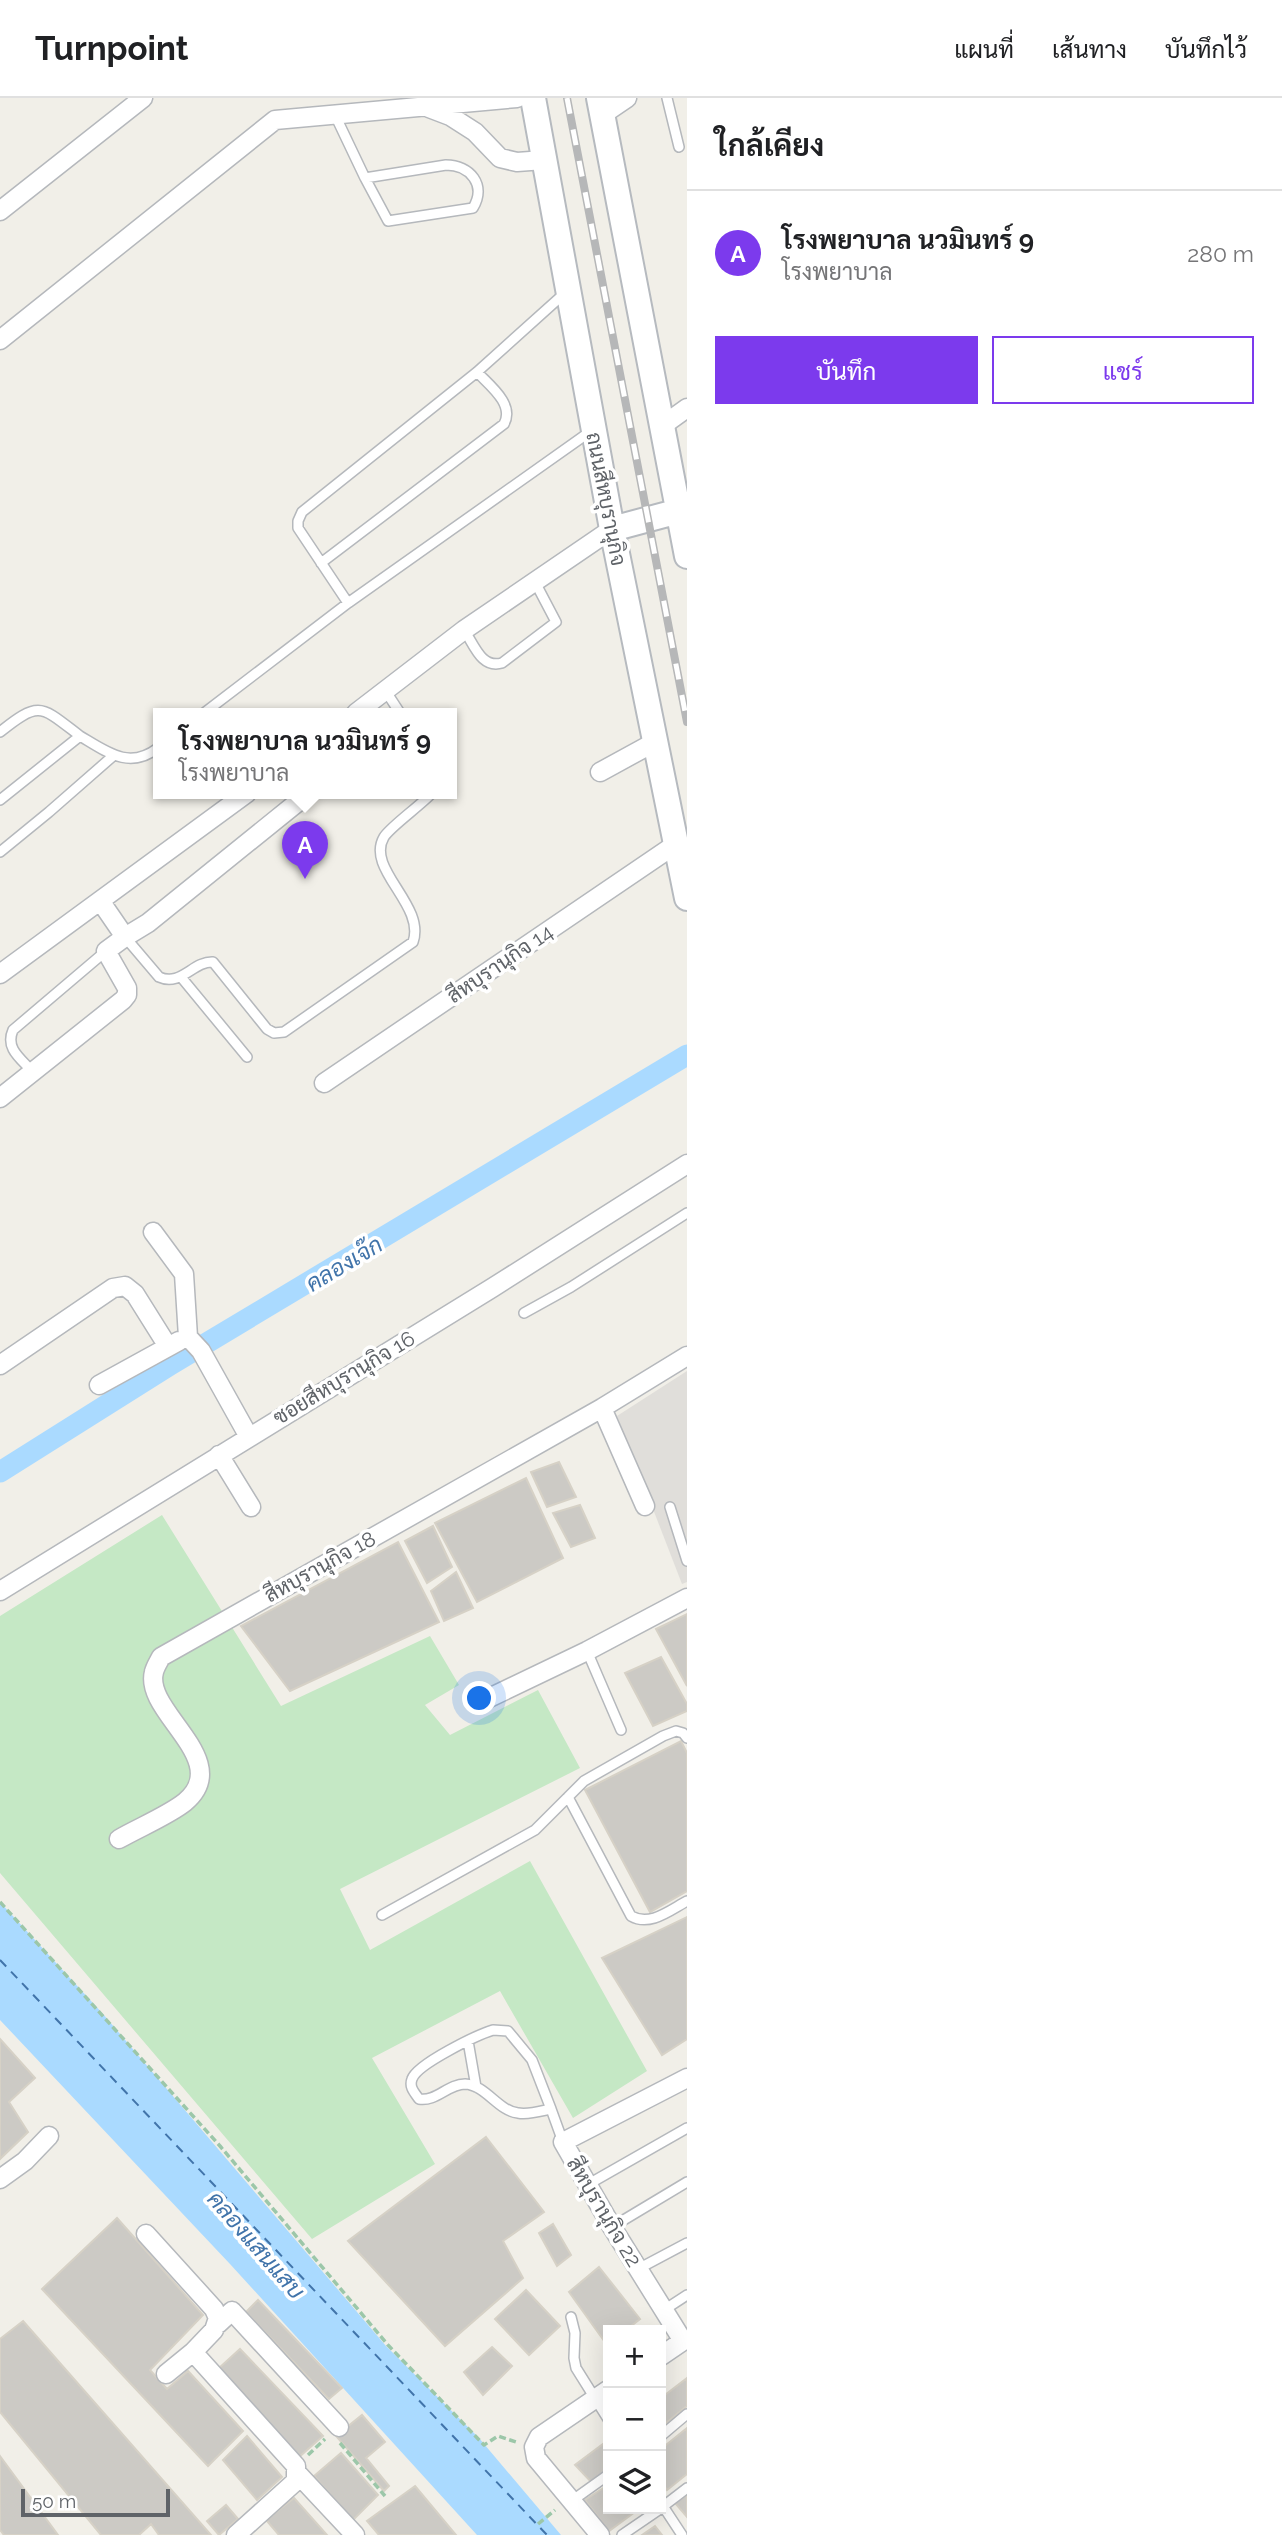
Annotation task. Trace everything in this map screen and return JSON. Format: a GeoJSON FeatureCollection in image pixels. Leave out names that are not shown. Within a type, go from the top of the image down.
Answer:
{"type":"FeatureCollection","features":[{"type":"Feature","properties":{"kind":"main road","name":"ถนนสีหบุรานุกิจ"},"geometry":{"type":"LineString","coordinates":[[533,98],[612,529],[687,898]]}},
{"type":"Feature","properties":{"kind":"main road"},"geometry":{"type":"LineString","coordinates":[[601,107],[662,426],[683,508],[687,556]]}},
{"type":"Feature","properties":{"kind":"main road"},"geometry":{"type":"LineString","coordinates":[[612,529],[683,508]]}},
{"type":"Feature","properties":{"kind":"street"},"geometry":{"type":"LineString","coordinates":[[0,211],[143,98]]}},
{"type":"Feature","properties":{"kind":"street"},"geometry":{"type":"LineString","coordinates":[[0,340],[275,120],[517,98]]}},
{"type":"Feature","properties":{"kind":"street"},"geometry":{"type":"LineString","coordinates":[[601,107],[627,98]]}},
{"type":"Feature","properties":{"kind":"street"},"geometry":{"type":"LineString","coordinates":[[426,107],[469,128],[500,158],[517,162],[544,160]]}},
{"type":"Feature","properties":{"kind":"street"},"geometry":{"type":"LineString","coordinates":[[662,426],[687,408]]}},
{"type":"Feature","properties":{"kind":"street"},"geometry":{"type":"LineString","coordinates":[[365,708],[384,689],[464,629],[612,529]]}},
{"type":"Feature","properties":{"kind":"street"},"geometry":{"type":"LineString","coordinates":[[600,772],[655,742]]}},
{"type":"Feature","properties":{"kind":"street"},"geometry":{"type":"LineString","coordinates":[[0,974],[239,799]]}},
{"type":"Feature","properties":{"kind":"street"},"geometry":{"type":"LineString","coordinates":[[0,1098],[124,1000],[127,988],[106,951],[148,923],[302,799]]}},
{"type":"Feature","properties":{"kind":"street","name":"สีหบุรานุกิจ 14"},"geometry":{"type":"LineString","coordinates":[[324,1083],[676,844]]}},
{"type":"Feature","properties":{"kind":"street"},"geometry":{"type":"LineString","coordinates":[[101,902],[125,937]]}},
{"type":"Feature","properties":{"kind":"street","name":"ซอยสีหบุรานุกิจ 16"},"geometry":{"type":"LineString","coordinates":[[0,1591],[492,1288],[687,1164]]}},
{"type":"Feature","properties":{"kind":"street"},"geometry":{"type":"LineString","coordinates":[[153,1231],[184,1274],[188,1337],[201,1351],[249,1437]]}},
{"type":"Feature","properties":{"kind":"street"},"geometry":{"type":"LineString","coordinates":[[0,1364],[113,1288],[125,1286],[135,1294],[167,1345]]}},
{"type":"Feature","properties":{"kind":"street"},"geometry":{"type":"LineString","coordinates":[[99,1385],[167,1345],[188,1337]]}},
{"type":"Feature","properties":{"kind":"street","name":"สีหบุรานุกิจ 18"},"geometry":{"type":"LineString","coordinates":[[119,1839],[186,1801],[200,1780],[197,1756],[156,1695],[153,1673],[161,1657],[603,1408],[687,1356]]}},
{"type":"Feature","properties":{"kind":"street"},"geometry":{"type":"LineString","coordinates":[[603,1408],[645,1506]]}},
{"type":"Feature","properties":{"kind":"street"},"geometry":{"type":"LineString","coordinates":[[219,1455],[251,1507]]}},
{"type":"Feature","properties":{"kind":"street"},"geometry":{"type":"LineString","coordinates":[[489,1698],[587,1651],[687,1598]]}},
{"type":"Feature","properties":{"kind":"street","name":"สีหบุรานุกิจ 22"},"geometry":{"type":"LineString","coordinates":[[666,2353],[685,2340],[612,2227],[563,2142],[687,2078]]}},
{"type":"Feature","properties":{"kind":"street"},"geometry":{"type":"LineString","coordinates":[[0,2179],[25,2161],[49,2136]]}},
{"type":"Feature","properties":{"kind":"street"},"geometry":{"type":"LineString","coordinates":[[146,2234],[214,2309],[218,2324]]}},
{"type":"Feature","properties":{"kind":"street"},"geometry":{"type":"LineString","coordinates":[[166,2374],[193,2352],[232,2311],[339,2427]]}},
{"type":"Feature","properties":{"kind":"street"},"geometry":{"type":"LineString","coordinates":[[193,2352],[355,2535]]}},
{"type":"Feature","properties":{"kind":"street"},"geometry":{"type":"LineString","coordinates":[[600,2535],[536,2458],[534,2447],[539,2437],[602,2394]]}},
{"type":"Feature","properties":{"kind":"street"},"geometry":{"type":"LineString","coordinates":[[236,2535],[296,2481],[296,2470]]}},
{"type":"Feature","properties":{"kind":"lane"},"geometry":{"type":"LineString","coordinates":[[667,98],[679,147]]}},
{"type":"Feature","properties":{"kind":"lane"},"geometry":{"type":"LineString","coordinates":[[335,115],[365,178],[388,221],[473,208],[479,198],[480,189],[467,170],[457,165],[365,178]]}},
{"type":"Feature","properties":{"kind":"lane"},"geometry":{"type":"LineString","coordinates":[[348,603],[298,528],[302,512],[477,372],[568,291]]}},
{"type":"Feature","properties":{"kind":"lane"},"geometry":{"type":"LineString","coordinates":[[321,563],[504,424],[508,412],[506,407],[477,372]]}},
{"type":"Feature","properties":{"kind":"lane"},"geometry":{"type":"LineString","coordinates":[[211,708],[348,603],[593,430]]}},
{"type":"Feature","properties":{"kind":"lane"},"geometry":{"type":"LineString","coordinates":[[464,629],[484,661],[493,665],[502,663],[556,622],[535,582]]}},
{"type":"Feature","properties":{"kind":"lane"},"geometry":{"type":"LineString","coordinates":[[384,689],[397,708]]}},
{"type":"Feature","properties":{"kind":"lane"},"geometry":{"type":"LineString","coordinates":[[0,732],[24,712],[42,710],[49,712],[80,736],[113,756],[125,759],[140,758],[153,752]]}},
{"type":"Feature","properties":{"kind":"lane"},"geometry":{"type":"LineString","coordinates":[[0,800],[80,736]]}},
{"type":"Feature","properties":{"kind":"lane"},"geometry":{"type":"LineString","coordinates":[[0,852],[113,756]]}},
{"type":"Feature","properties":{"kind":"lane"},"geometry":{"type":"LineString","coordinates":[[125,937],[159,977],[166,980],[181,977],[201,964],[213,962],[267,1029],[278,1033],[300,1021],[412,942],[416,933],[406,901],[383,864],[380,850],[384,836],[425,799]]}},
{"type":"Feature","properties":{"kind":"lane"},"geometry":{"type":"LineString","coordinates":[[32,1071],[10,1045],[9,1038],[13,1030],[106,951]]}},
{"type":"Feature","properties":{"kind":"lane"},"geometry":{"type":"LineString","coordinates":[[181,977],[247,1057]]}},
{"type":"Feature","properties":{"kind":"lane"},"geometry":{"type":"LineString","coordinates":[[524,1313],[571,1287],[687,1213]]}},
{"type":"Feature","properties":{"kind":"lane"},"geometry":{"type":"LineString","coordinates":[[670,1507],[687,1561]]}},
{"type":"Feature","properties":{"kind":"lane"},"geometry":{"type":"LineString","coordinates":[[587,1651],[621,1730]]}},
{"type":"Feature","properties":{"kind":"lane"},"geometry":{"type":"LineString","coordinates":[[382,1915],[535,1830],[584,1781],[663,1736],[676,1731],[687,1738]]}},
{"type":"Feature","properties":{"kind":"lane"},"geometry":{"type":"LineString","coordinates":[[568,1797],[631,1916],[639,1921],[649,1920],[687,1901]]}},
{"type":"Feature","properties":{"kind":"lane"},"geometry":{"type":"LineString","coordinates":[[551,2109],[519,2114],[509,2111],[476,2087],[464,2084],[428,2101],[419,2099],[412,2089],[411,2081],[416,2071],[468,2040],[493,2030],[508,2031],[532,2060],[551,2109],[563,2142]]}},
{"type":"Feature","properties":{"kind":"lane"},"geometry":{"type":"LineString","coordinates":[[468,2040],[476,2087]]}},
{"type":"Feature","properties":{"kind":"lane"},"geometry":{"type":"LineString","coordinates":[[587,2185],[687,2128]]}},
{"type":"Feature","properties":{"kind":"lane"},"geometry":{"type":"LineString","coordinates":[[612,2227],[687,2182]]}},
{"type":"Feature","properties":{"kind":"lane"},"geometry":{"type":"LineString","coordinates":[[638,2269],[687,2243]]}},
{"type":"Feature","properties":{"kind":"lane"},"geometry":{"type":"LineString","coordinates":[[664,2310],[687,2295]]}},
{"type":"Feature","properties":{"kind":"lane"},"geometry":{"type":"LineString","coordinates":[[571,2317],[575,2333],[576,2368],[602,2394]]}},
{"type":"Feature","properties":{"kind":"lane"},"geometry":{"type":"LineString","coordinates":[[666,2432],[687,2414]]}},
{"type":"Feature","properties":{"kind":"lane"},"geometry":{"type":"LineString","coordinates":[[573,2500],[603,2479]]}},
{"type":"Feature","properties":{"kind":"lane"},"geometry":{"type":"LineString","coordinates":[[666,2503],[687,2488]]}},
{"type":"Feature","properties":{"kind":"lane"},"geometry":{"type":"LineString","coordinates":[[622,2535],[651,2514]]}},
{"type":"Feature","properties":{"kind":"lane"},"geometry":{"type":"LineString","coordinates":[[666,2514],[682,2535]]}},
{"type":"Feature","properties":{"kind":"path"},"geometry":{"type":"LineString","coordinates":[[0,1902],[220,2146],[388,2345],[484,2445],[498,2436],[534,2447]]}},
{"type":"Feature","properties":{"kind":"path"},"geometry":{"type":"LineString","coordinates":[[296,2470],[332,2434],[385,2496]]}},
{"type":"Feature","properties":{"kind":"path"},"geometry":{"type":"LineString","coordinates":[[538,2524],[550,2512]]}},
{"type":"Feature","properties":{"kind":"shaded area"},"geometry":{"type":"Polygon","coordinates":[[[687,1371],[687,1582],[682,1584],[617,1416],[687,1371]]]}},
{"type":"Feature","properties":{"kind":"green space"},"geometry":{"type":"Polygon","coordinates":[[[162,1515],[281,1706],[430,1636],[459,1685],[425,1705],[450,1735],[538,1690],[580,1768],[340,1889],[370,1950],[530,1861],[647,2071],[573,2118],[500,1991],[372,2058],[435,2164],[312,2239],[0,1873],[0,1616],[162,1515]]]}},
{"type":"Feature","properties":{"kind":"water","name":"คลองแสนแสบ"},"geometry":{"type":"Polygon","coordinates":[[[0,1902],[103,2014],[386,2346],[479,2438],[561,2535],[477,2535],[230,2264],[0,2020],[0,1902]]]}},
{"type":"Feature","properties":{"kind":"building"},"geometry":{"type":"Polygon","coordinates":[[[559,1462],[576,1497],[547,1507],[531,1472],[559,1462]]]}},
{"type":"Feature","properties":{"kind":"building"},"geometry":{"type":"Polygon","coordinates":[[[526,1478],[563,1558],[477,1602],[435,1523],[526,1478]]]}},
{"type":"Feature","properties":{"kind":"building"},"geometry":{"type":"Polygon","coordinates":[[[580,1505],[595,1538],[571,1547],[553,1513],[580,1505]]]}},
{"type":"Feature","properties":{"kind":"building"},"geometry":{"type":"Polygon","coordinates":[[[433,1526],[452,1567],[427,1583],[405,1541],[433,1526]]]}},
{"type":"Feature","properties":{"kind":"building"},"geometry":{"type":"Polygon","coordinates":[[[398,1542],[439,1622],[290,1691],[241,1626],[398,1542]]]}},
{"type":"Feature","properties":{"kind":"building"},"geometry":{"type":"Polygon","coordinates":[[[456,1572],[473,1608],[444,1621],[431,1591],[456,1572]]]}},
{"type":"Feature","properties":{"kind":"building"},"geometry":{"type":"Polygon","coordinates":[[[687,1614],[687,1686],[656,1629],[687,1614]]]}},
{"type":"Feature","properties":{"kind":"building"},"geometry":{"type":"Polygon","coordinates":[[[661,1657],[687,1704],[687,1711],[653,1726],[625,1673],[661,1657]]]}},
{"type":"Feature","properties":{"kind":"building"},"geometry":{"type":"Polygon","coordinates":[[[681,1741],[687,1753],[687,1891],[650,1912],[585,1790],[681,1741]]]}},
{"type":"Feature","properties":{"kind":"building"},"geometry":{"type":"Polygon","coordinates":[[[687,1917],[687,2039],[662,2055],[602,1958],[687,1917]]]}},
{"type":"Feature","properties":{"kind":"building"},"geometry":{"type":"Polygon","coordinates":[[[0,2039],[35,2078],[9,2102],[28,2132],[0,2159],[0,2039]]]}},
{"type":"Feature","properties":{"kind":"building"},"geometry":{"type":"Polygon","coordinates":[[[486,2137],[544,2212],[503,2241],[523,2278],[445,2346],[348,2241],[486,2137]]]}},
{"type":"Feature","properties":{"kind":"building"},"geometry":{"type":"Polygon","coordinates":[[[117,2218],[203,2315],[150,2370],[167,2389],[188,2371],[243,2431],[208,2466],[42,2289],[117,2218]]]}},
{"type":"Feature","properties":{"kind":"building"},"geometry":{"type":"Polygon","coordinates":[[[553,2224],[571,2255],[557,2266],[539,2233],[553,2224]]]}},
{"type":"Feature","properties":{"kind":"building"},"geometry":{"type":"Polygon","coordinates":[[[599,2267],[640,2319],[632,2325],[603,2325],[603,2339],[569,2292],[599,2267]]]}},
{"type":"Feature","properties":{"kind":"building"},"geometry":{"type":"Polygon","coordinates":[[[526,2290],[560,2326],[529,2355],[495,2319],[526,2290]]]}},
{"type":"Feature","properties":{"kind":"building"},"geometry":{"type":"Polygon","coordinates":[[[258,2300],[342,2388],[329,2399],[246,2312],[258,2300]]]}},
{"type":"Feature","properties":{"kind":"building"},"geometry":{"type":"Polygon","coordinates":[[[23,2321],[211,2535],[159,2535],[151,2524],[139,2535],[101,2535],[0,2412],[0,2339],[23,2321]]]}},
{"type":"Feature","properties":{"kind":"building"},"geometry":{"type":"Polygon","coordinates":[[[492,2347],[512,2366],[483,2395],[464,2372],[492,2347]]]}},
{"type":"Feature","properties":{"kind":"building"},"geometry":{"type":"Polygon","coordinates":[[[240,2349],[323,2436],[299,2457],[219,2368],[240,2349]]]}},
{"type":"Feature","properties":{"kind":"building"},"geometry":{"type":"Polygon","coordinates":[[[687,2378],[687,2406],[666,2423],[666,2394],[687,2378]]]}},
{"type":"Feature","properties":{"kind":"building"},"geometry":{"type":"Polygon","coordinates":[[[362,2415],[385,2442],[366,2458],[389,2486],[384,2491],[336,2436],[362,2415]]]}},
{"type":"Feature","properties":{"kind":"building"},"geometry":{"type":"Polygon","coordinates":[[[687,2428],[687,2474],[667,2490],[666,2488],[666,2445],[687,2428]]]}},
{"type":"Feature","properties":{"kind":"building"},"geometry":{"type":"Polygon","coordinates":[[[247,2436],[282,2477],[257,2500],[223,2460],[247,2436]]]}},
{"type":"Feature","properties":{"kind":"building"},"geometry":{"type":"Polygon","coordinates":[[[603,2444],[603,2473],[594,2485],[575,2465],[603,2444]]]}},
{"type":"Feature","properties":{"kind":"building"},"geometry":{"type":"Polygon","coordinates":[[[341,2453],[378,2495],[353,2520],[314,2476],[341,2453]]]}},
{"type":"Feature","properties":{"kind":"building"},"geometry":{"type":"Polygon","coordinates":[[[0,2456],[58,2535],[4,2535],[0,2530],[0,2456]]]}},
{"type":"Feature","properties":{"kind":"building"},"geometry":{"type":"Polygon","coordinates":[[[415,2486],[456,2535],[379,2535],[367,2521],[415,2486]]]}},
{"type":"Feature","properties":{"kind":"building"},"geometry":{"type":"Polygon","coordinates":[[[603,2488],[603,2514],[632,2514],[609,2531],[585,2500],[603,2488]]]}},
{"type":"Feature","properties":{"kind":"building"},"geometry":{"type":"Polygon","coordinates":[[[687,2494],[687,2517],[675,2503],[687,2494]]]}},
{"type":"Feature","properties":{"kind":"building"},"geometry":{"type":"Polygon","coordinates":[[[294,2498],[327,2535],[279,2535],[266,2520],[294,2498]]]}},
{"type":"Feature","properties":{"kind":"building"},"geometry":{"type":"Polygon","coordinates":[[[226,2505],[238,2519],[219,2535],[207,2521],[226,2505]]]}},
{"type":"Feature","properties":{"kind":"building"},"geometry":{"type":"Polygon","coordinates":[[[655,2526],[662,2535],[642,2535],[655,2526]]]}},
{"type":"Feature","properties":{"kind":"waterway","name":"คลองเจ๊ก"},"geometry":{"type":"LineString","coordinates":[[0,1472],[170,1365],[687,1055]]}},
{"type":"Feature","properties":{"kind":"ferry route"},"geometry":{"type":"LineString","coordinates":[[0,1960],[547,2535]]}},
{"type":"Feature","properties":{"kind":"railway"},"geometry":{"type":"LineString","coordinates":[[567,98],[687,722]]}},
{"type":"Feature","properties":{"kind":"place","name":"โรงพยาบาล นวมินทร์ 9"},"geometry":{"type":"Point","coordinates":[305,879]}}]}
